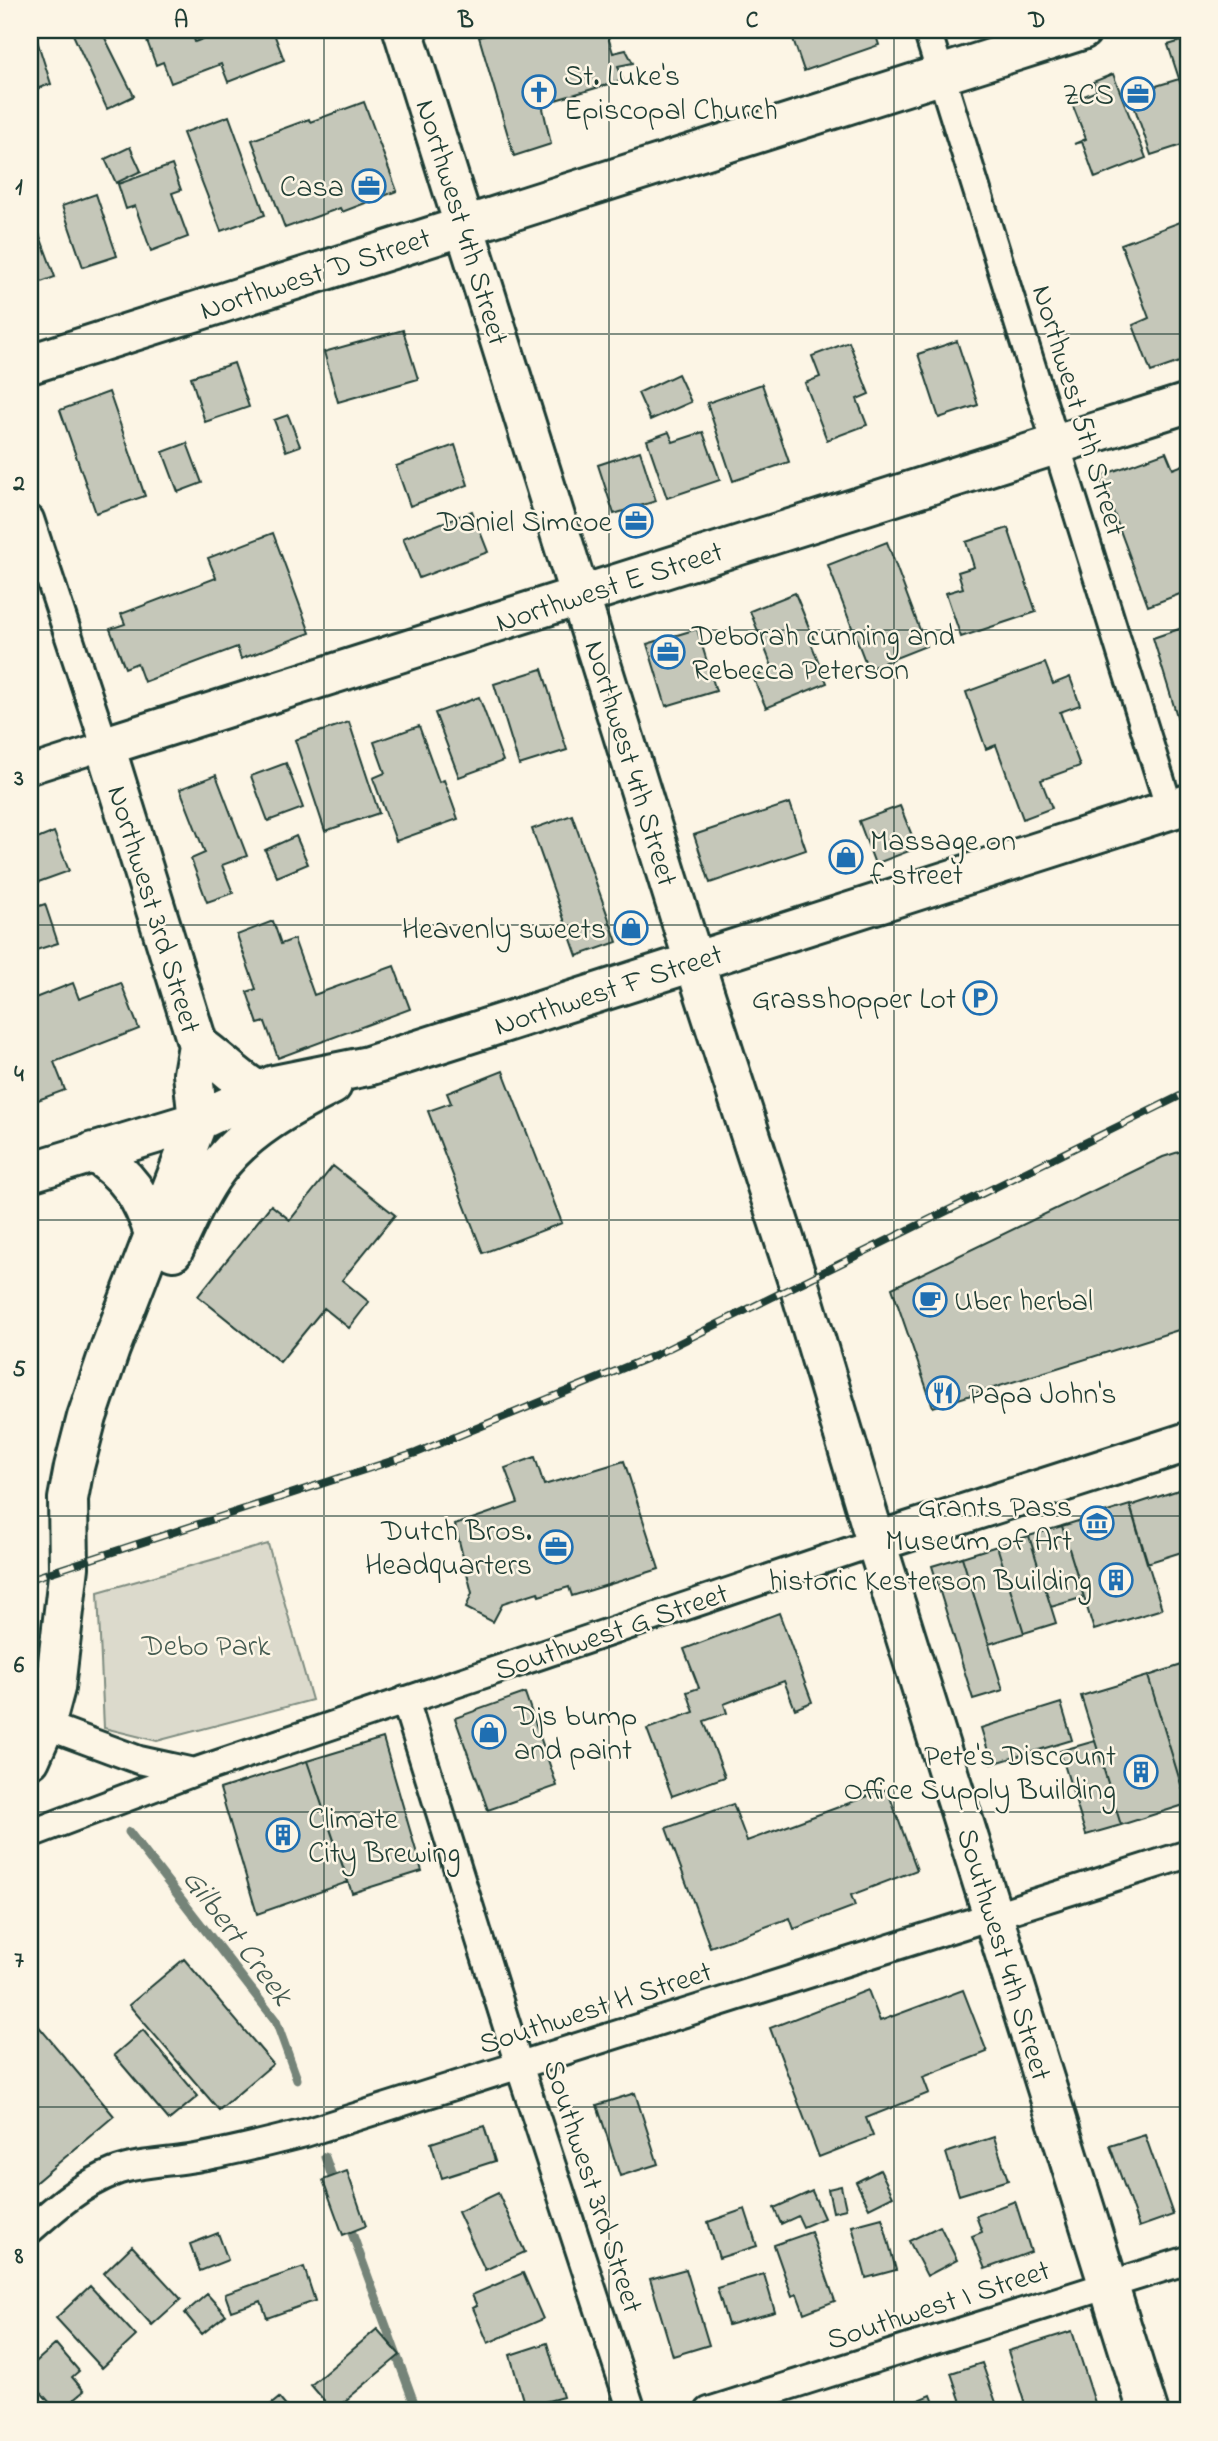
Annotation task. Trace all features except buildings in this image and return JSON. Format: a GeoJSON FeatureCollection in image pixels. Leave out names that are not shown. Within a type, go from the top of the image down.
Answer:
{"type":"FeatureCollection","features":[{"type":"Feature","properties":{"kind":"main road","name":"Northwest 4th Street"},"geometry":{"type":"LineString","coordinates":[[403,30],[814,1336]]}},
{"type":"Feature","properties":{"kind":"main road","name":"Northwest D Street"},"geometry":{"type":"LineString","coordinates":[[30,364],[1082,30]]}},
{"type":"Feature","properties":{"kind":"main road","name":"Northwest E Street"},"geometry":{"type":"LineString","coordinates":[[105,746],[1188,403]]}},
{"type":"Feature","properties":{"kind":"main road","name":"Northwest 3rd Street"},"geometry":{"type":"LineString","coordinates":[[30,1759],[46,1725],[55,1688],[69,1567],[68,1499],[86,1417],[198,1121],[193,1074],[198,1045],[105,746]]}},
{"type":"Feature","properties":{"kind":"main road","name":"Northwest F Street"},"geometry":{"type":"LineString","coordinates":[[30,1172],[198,1121],[257,1091],[368,1066],[1179,807]]}},
{"type":"Feature","properties":{"kind":"main road"},"geometry":{"type":"LineString","coordinates":[[198,1045],[257,1091]]}},
{"type":"Feature","properties":{"kind":"main road","name":"Northwest 3rd Street"},"geometry":{"type":"LineString","coordinates":[[86,1417],[216,1170],[232,1151],[276,1116],[368,1066]]}},
{"type":"Feature","properties":{"kind":"main road"},"geometry":{"type":"LineString","coordinates":[[93,1152],[115,1167],[136,1190],[148,1213],[155,1236]]}},
{"type":"Feature","properties":{"kind":"main road","name":"Southwest 4th Street"},"geometry":{"type":"LineString","coordinates":[[814,1336],[1148,2411]]}},
{"type":"Feature","properties":{"kind":"main road","name":"Southwest G Street"},"geometry":{"type":"LineString","coordinates":[[876,1542],[1188,1442]]}},
{"type":"Feature","properties":{"kind":"street","name":"Northwest 5th Street"},"geometry":{"type":"LineString","coordinates":[[926,30],[1056,445],[1179,807]]}},
{"type":"Feature","properties":{"kind":"street","name":"Northwest 3rd Street"},"geometry":{"type":"LineString","coordinates":[[30,519],[105,746]]}},
{"type":"Feature","properties":{"kind":"street","name":"Northwest E Street"},"geometry":{"type":"LineString","coordinates":[[30,770],[105,746]]}},
{"type":"Feature","properties":{"kind":"street","name":"Southwest G Street"},"geometry":{"type":"LineString","coordinates":[[30,1834],[194,1772],[876,1542]]}},
{"type":"Feature","properties":{"kind":"street","name":"Southwest 3rd Street"},"geometry":{"type":"LineString","coordinates":[[405,1700],[519,2065],[632,2411]]}},
{"type":"Feature","properties":{"kind":"street"},"geometry":{"type":"LineString","coordinates":[[46,1725],[139,1760],[194,1772]]}},
{"type":"Feature","properties":{"kind":"street","name":"Southwest H Street"},"geometry":{"type":"LineString","coordinates":[[30,2230],[64,2200],[91,2182],[117,2171],[144,2164],[229,2152],[305,2133],[1188,1854]]}},
{"type":"Feature","properties":{"kind":"street","name":"Southwest I Street"},"geometry":{"type":"LineString","coordinates":[[709,2411],[1188,2260]]}},
{"type":"Feature","properties":{"kind":"green space","name":"Debo Park"},"geometry":{"type":"Polygon","coordinates":[[[268,1544],[312,1700],[157,1741],[104,1728],[98,1592],[268,1544]]]}},
{"type":"Feature","properties":{"kind":"waterway","name":"Gilbert Creek"},"geometry":{"type":"LineString","coordinates":[[129,1832],[276,2021],[297,2079]]}},
{"type":"Feature","properties":{"kind":"waterway","name":"Gilbert Creek"},"geometry":{"type":"LineString","coordinates":[[325,2157],[335,2185]]}},
{"type":"Feature","properties":{"kind":"waterway","name":"Gilbert Creek"},"geometry":{"type":"LineString","coordinates":[[348,2222],[417,2411]]}},
{"type":"Feature","properties":{"kind":"railway"},"geometry":{"type":"LineString","coordinates":[[30,1579],[416,1453],[655,1355],[1188,1092]]}},
{"type":"Feature","properties":{"kind":"place","name":"St. Luke's Episcopal Church"},"geometry":{"type":"Point","coordinates":[539,92]}},
{"type":"Feature","properties":{"kind":"place","name":"ZCS"},"geometry":{"type":"Point","coordinates":[1138,94]}},
{"type":"Feature","properties":{"kind":"place","name":"Casa"},"geometry":{"type":"Point","coordinates":[369,186]}},
{"type":"Feature","properties":{"kind":"place","name":"Daniel Simcoe"},"geometry":{"type":"Point","coordinates":[636,521]}},
{"type":"Feature","properties":{"kind":"place","name":"Deborah cunning and Rebecca Peterson"},"geometry":{"type":"Point","coordinates":[668,652]}},
{"type":"Feature","properties":{"kind":"place","name":"Massage on f street"},"geometry":{"type":"Point","coordinates":[846,857]}},
{"type":"Feature","properties":{"kind":"place","name":"Heavenly sweets"},"geometry":{"type":"Point","coordinates":[631,928]}},
{"type":"Feature","properties":{"kind":"place","name":"Grasshopper Lot"},"geometry":{"type":"Point","coordinates":[980,998]}},
{"type":"Feature","properties":{"kind":"place","name":"Uber herbal"},"geometry":{"type":"Point","coordinates":[930,1300]}},
{"type":"Feature","properties":{"kind":"place","name":"Papa John's"},"geometry":{"type":"Point","coordinates":[943,1393]}},
{"type":"Feature","properties":{"kind":"place","name":"Grants Pass Museum of Art"},"geometry":{"type":"Point","coordinates":[1097,1523]}},
{"type":"Feature","properties":{"kind":"place","name":"Dutch Bros. Headquarters"},"geometry":{"type":"Point","coordinates":[556,1547]}},
{"type":"Feature","properties":{"kind":"place","name":"historic Kesterson Building"},"geometry":{"type":"Point","coordinates":[1116,1580]}},
{"type":"Feature","properties":{"kind":"place","name":"Djs bump and paint"},"geometry":{"type":"Point","coordinates":[489,1732]}},
{"type":"Feature","properties":{"kind":"place","name":"Pete's Discount Office Supply Building"},"geometry":{"type":"Point","coordinates":[1141,1772]}},
{"type":"Feature","properties":{"kind":"place","name":"Climate City Brewing"},"geometry":{"type":"Point","coordinates":[283,1835]}}]}
